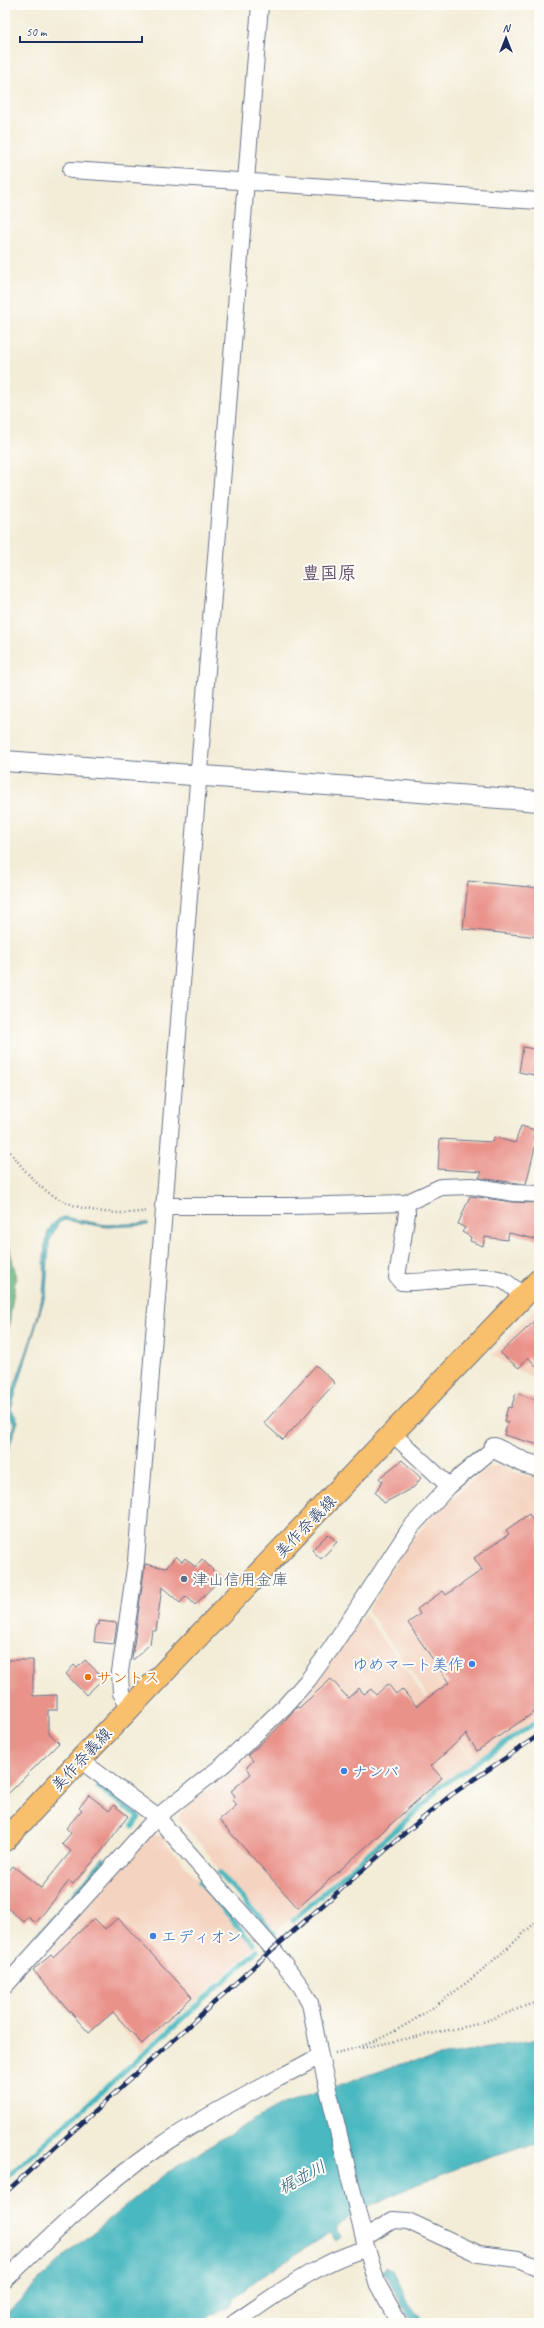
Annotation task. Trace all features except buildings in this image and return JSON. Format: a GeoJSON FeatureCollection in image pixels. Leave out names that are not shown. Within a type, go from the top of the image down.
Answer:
{"type":"FeatureCollection","features":[{"type":"Feature","properties":{"kind":"main road","name":"美作奈義線"},"geometry":{"type":"LineString","coordinates":[[5,1840],[130,1707],[539,1280]]}},
{"type":"Feature","properties":{"kind":"street"},"geometry":{"type":"LineString","coordinates":[[130,1707],[121,1693],[120,1672],[136,1561],[163,1206],[260,5]]}},
{"type":"Feature","properties":{"kind":"street"},"geometry":{"type":"LineString","coordinates":[[71,170],[246,180],[539,201]]}},
{"type":"Feature","properties":{"kind":"street"},"geometry":{"type":"LineString","coordinates":[[5,761],[539,801]]}},
{"type":"Feature","properties":{"kind":"street"},"geometry":{"type":"LineString","coordinates":[[163,1206],[292,1206],[406,1203],[441,1187],[472,1186],[514,1193],[539,1194]]}},
{"type":"Feature","properties":{"kind":"street"},"geometry":{"type":"LineString","coordinates":[[406,1203],[407,1213],[397,1277],[402,1282],[415,1283],[482,1277],[504,1281],[524,1296]]}},
{"type":"Feature","properties":{"kind":"street"},"geometry":{"type":"LineString","coordinates":[[393,1434],[449,1486]]}},
{"type":"Feature","properties":{"kind":"street"},"geometry":{"type":"LineString","coordinates":[[5,1986],[157,1817],[254,1738],[308,1680],[411,1527],[449,1486],[494,1448],[525,1463],[539,1467]]}},
{"type":"Feature","properties":{"kind":"street"},"geometry":{"type":"LineString","coordinates":[[80,1760],[157,1817],[273,1949],[302,1988],[310,2003],[321,2061],[364,2239],[377,2283],[399,2323]]}},
{"type":"Feature","properties":{"kind":"street"},"geometry":{"type":"LineString","coordinates":[[5,2280],[110,2183],[157,2148],[215,2112],[321,2061]]}},
{"type":"Feature","properties":{"kind":"street"},"geometry":{"type":"LineString","coordinates":[[234,2323],[289,2287],[348,2253],[364,2239],[393,2220],[408,2221],[478,2254],[518,2259],[539,2268]]}},
{"type":"Feature","properties":{"kind":"path"},"geometry":{"type":"LineString","coordinates":[[5,1146],[31,1178],[50,1194],[79,1207],[107,1213],[128,1214],[151,1210],[163,1206]]}},
{"type":"Feature","properties":{"kind":"path"},"geometry":{"type":"LineString","coordinates":[[360,2048],[412,2020],[461,1987],[539,1919]]}},
{"type":"Feature","properties":{"kind":"path"},"geometry":{"type":"LineString","coordinates":[[321,2061],[360,2048],[478,2024],[539,2001]]}},
{"type":"Feature","properties":{"kind":"shaded area"},"geometry":{"type":"Polygon","coordinates":[[[539,1305],[539,1374],[532,1378],[492,1355],[539,1305]]]}},
{"type":"Feature","properties":{"kind":"shaded area","name":"ゆめマート美作"},"geometry":{"type":"Polygon","coordinates":[[[503,1465],[514,1472],[539,1478],[539,1718],[474,1761],[367,1610],[383,1587],[381,1585],[407,1546],[433,1515],[489,1467],[503,1465]]]}},
{"type":"Feature","properties":{"kind":"shaded area","name":"ナンバ"},"geometry":{"type":"Polygon","coordinates":[[[365,1614],[473,1762],[440,1785],[424,1802],[276,1931],[219,1871],[211,1857],[179,1820],[180,1812],[219,1781],[311,1689],[365,1614]]]}},
{"type":"Feature","properties":{"kind":"shaded area","name":"エディオン"},"geometry":{"type":"Polygon","coordinates":[[[151,1835],[161,1836],[254,1948],[141,2051],[50,1949],[151,1835]]]}},
{"type":"Feature","properties":{"kind":"green space"},"geometry":{"type":"Polygon","coordinates":[[[5,1231],[16,1275],[5,1352],[5,1231]]]}},
{"type":"Feature","properties":{"kind":"water"},"geometry":{"type":"Polygon","coordinates":[[[64,1217],[105,1225],[148,1223],[148,1225],[107,1227],[64,1220],[58,1223],[49,1242],[46,1292],[11,1409],[18,1421],[5,1460],[5,1451],[14,1424],[7,1409],[34,1330],[42,1299],[44,1283],[44,1255],[47,1236],[50,1228],[56,1221],[64,1217]]]}},
{"type":"Feature","properties":{"kind":"water"},"geometry":{"type":"Polygon","coordinates":[[[103,1857],[106,1859],[76,1897],[23,1953],[5,1981],[5,1965],[7,1967],[103,1857]]]}},
{"type":"Feature","properties":{"kind":"water","name":"梶並川"},"geometry":{"type":"Polygon","coordinates":[[[539,2039],[539,2144],[521,2147],[495,2155],[431,2178],[370,2206],[348,2219],[335,2230],[341,2237],[334,2240],[330,2233],[259,2278],[235,2297],[232,2304],[198,2323],[5,2323],[5,2315],[64,2256],[165,2174],[239,2128],[283,2104],[400,2064],[539,2039]]]}},
{"type":"Feature","properties":{"kind":"water"},"geometry":{"type":"Polygon","coordinates":[[[385,2266],[392,2270],[405,2298],[424,2323],[415,2323],[403,2306],[386,2275],[382,2273],[385,2266]]]}},
{"type":"Feature","properties":{"kind":"waterway"},"geometry":{"type":"LineString","coordinates":[[293,1920],[428,1801],[437,1789],[539,1720]]}},
{"type":"Feature","properties":{"kind":"waterway"},"geometry":{"type":"LineString","coordinates":[[98,1787],[139,1817],[133,1826]]}},
{"type":"Feature","properties":{"kind":"waterway"},"geometry":{"type":"LineString","coordinates":[[219,1873],[274,1933]]}},
{"type":"Feature","properties":{"kind":"waterway"},"geometry":{"type":"LineString","coordinates":[[200,1882],[253,1944]]}},
{"type":"Feature","properties":{"kind":"waterway"},"geometry":{"type":"LineString","coordinates":[[5,2179],[257,1951]]}},
{"type":"Feature","properties":{"kind":"railway"},"geometry":{"type":"LineString","coordinates":[[5,2193],[273,1949],[405,1833],[451,1795],[539,1735]]}},
{"type":"Feature","properties":{"kind":"place","name":"津山信用金庫"},"geometry":{"type":"Point","coordinates":[184,1579]}},
{"type":"Feature","properties":{"kind":"place","name":"ゆめマート美作"},"geometry":{"type":"Point","coordinates":[472,1664]}},
{"type":"Feature","properties":{"kind":"place","name":"サントス"},"geometry":{"type":"Point","coordinates":[88,1677]}},
{"type":"Feature","properties":{"kind":"place","name":"ナンバ"},"geometry":{"type":"Point","coordinates":[344,1771]}},
{"type":"Feature","properties":{"kind":"place","name":"エディオン"},"geometry":{"type":"Point","coordinates":[153,1936]}},
{"type":"Feature","properties":{"kind":"district","name":"豊国原"},"geometry":{"type":"Point","coordinates":[329,573]}}]}
